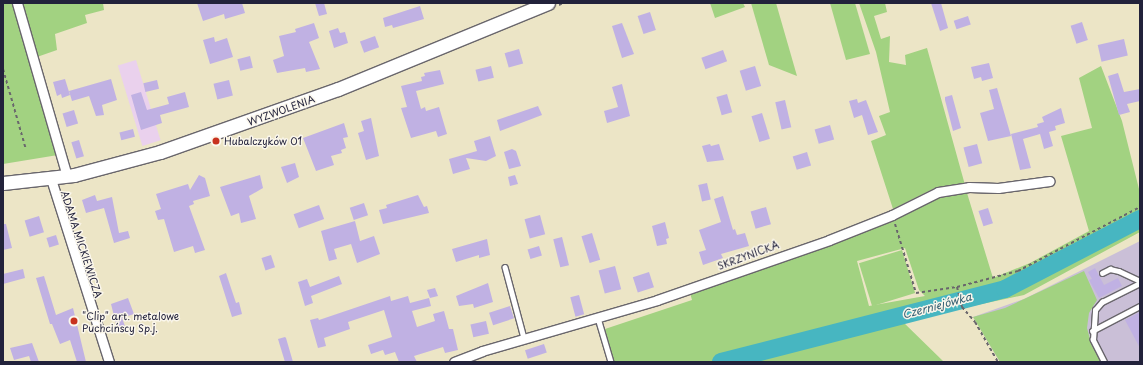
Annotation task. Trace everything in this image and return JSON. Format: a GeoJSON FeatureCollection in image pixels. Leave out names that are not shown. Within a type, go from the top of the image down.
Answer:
{"type":"FeatureCollection","features":[{"type":"Feature","properties":{"kind":"street"},"geometry":{"type":"LineString","coordinates":[[17,3],[67,176]]}},
{"type":"Feature","properties":{"kind":"street","name":"WYZWOLENIA"},"geometry":{"type":"LineString","coordinates":[[3,183],[50,179],[131,161],[289,107],[548,3]]}},
{"type":"Feature","properties":{"kind":"street","name":"ADAMA MICKIEWICZA"},"geometry":{"type":"LineString","coordinates":[[50,179],[109,362]]}},
{"type":"Feature","properties":{"kind":"street","name":"SKRZYNICKA"},"geometry":{"type":"LineString","coordinates":[[454,362],[524,338],[657,300],[892,215],[938,192],[969,187],[998,188],[1050,181]]}},
{"type":"Feature","properties":{"kind":"lane"},"geometry":{"type":"LineString","coordinates":[[505,267],[524,338]]}},
{"type":"Feature","properties":{"kind":"lane"},"geometry":{"type":"LineString","coordinates":[[1102,273],[1110,269],[1119,271],[1140,282]]}},
{"type":"Feature","properties":{"kind":"lane"},"geometry":{"type":"LineString","coordinates":[[1104,362],[1092,340],[1095,310],[1102,302],[1140,282]]}},
{"type":"Feature","properties":{"kind":"lane"},"geometry":{"type":"LineString","coordinates":[[1092,330],[1140,306]]}},
{"type":"Feature","properties":{"kind":"lane"},"geometry":{"type":"LineString","coordinates":[[598,318],[611,362]]}},
{"type":"Feature","properties":{"kind":"path"},"geometry":{"type":"LineString","coordinates":[[3,69],[26,150]]}},
{"type":"Feature","properties":{"kind":"path"},"geometry":{"type":"LineString","coordinates":[[892,215],[916,293],[957,287],[1018,271],[1140,207]]}},
{"type":"Feature","properties":{"kind":"path"},"geometry":{"type":"LineString","coordinates":[[957,287],[962,307],[975,322],[998,362]]}},
{"type":"Feature","properties":{"kind":"shaded area"},"geometry":{"type":"Polygon","coordinates":[[[136,60],[161,140],[142,146],[118,66],[136,60]]]}},
{"type":"Feature","properties":{"kind":"shaded area"},"geometry":{"type":"Polygon","coordinates":[[[1140,241],[1140,362],[1000,362],[973,317],[1024,299],[1140,241]]]}},
{"type":"Feature","properties":{"kind":"green space"},"geometry":{"type":"Polygon","coordinates":[[[3,3],[13,3],[58,155],[3,164],[3,3]]]}},
{"type":"Feature","properties":{"kind":"green space"},"geometry":{"type":"Polygon","coordinates":[[[20,3],[103,3],[104,10],[85,15],[87,23],[55,34],[57,50],[34,58],[20,3]]]}},
{"type":"Feature","properties":{"kind":"green space"},"geometry":{"type":"Polygon","coordinates":[[[710,3],[743,3],[745,7],[715,18],[710,3]]]}},
{"type":"Feature","properties":{"kind":"green space"},"geometry":{"type":"Polygon","coordinates":[[[751,3],[776,3],[797,76],[769,65],[751,3]]]}},
{"type":"Feature","properties":{"kind":"green space"},"geometry":{"type":"Polygon","coordinates":[[[830,3],[855,3],[870,54],[846,60],[830,3]]]}},
{"type":"Feature","properties":{"kind":"green space"},"geometry":{"type":"Polygon","coordinates":[[[859,3],[885,3],[887,12],[874,16],[881,39],[890,36],[889,62],[906,65],[905,55],[927,48],[965,185],[937,187],[893,209],[871,141],[886,135],[879,116],[890,112],[876,52],[859,3]]]}},
{"type":"Feature","properties":{"kind":"green space"},"geometry":{"type":"Polygon","coordinates":[[[1101,66],[1122,121],[1140,193],[1140,232],[1024,295],[902,321],[944,362],[614,362],[605,329],[692,300],[690,293],[929,200],[967,193],[993,278],[1030,263],[1089,231],[1061,136],[1092,128],[1079,78],[1101,66]],[[905,248],[857,261],[869,306],[925,296],[919,290],[905,248]]]}},
{"type":"Feature","properties":{"kind":"green space"},"geometry":{"type":"Polygon","coordinates":[[[902,250],[915,293],[872,306],[859,263],[902,250]]]}},
{"type":"Feature","properties":{"kind":"green space"},"geometry":{"type":"Polygon","coordinates":[[[1084,271],[1097,300],[1089,313],[1087,328],[1092,346],[1101,362],[1000,362],[973,317],[1005,308],[1084,271]]]}},
{"type":"Feature","properties":{"kind":"building"},"geometry":{"type":"Polygon","coordinates":[[[197,3],[242,3],[245,13],[225,19],[224,14],[203,21],[197,3]]]}},
{"type":"Feature","properties":{"kind":"building"},"geometry":{"type":"Polygon","coordinates":[[[315,3],[324,3],[327,14],[319,16],[315,3]]]}},
{"type":"Feature","properties":{"kind":"building"},"geometry":{"type":"Polygon","coordinates":[[[931,3],[941,3],[948,28],[940,31],[931,3]]]}},
{"type":"Feature","properties":{"kind":"building"},"geometry":{"type":"Polygon","coordinates":[[[420,6],[424,19],[393,28],[392,25],[385,27],[383,18],[420,6]]]}},
{"type":"Feature","properties":{"kind":"building"},"geometry":{"type":"Polygon","coordinates":[[[650,12],[656,30],[644,34],[638,16],[650,12]]]}},
{"type":"Feature","properties":{"kind":"building"},"geometry":{"type":"Polygon","coordinates":[[[968,16],[971,25],[957,29],[954,21],[968,16]]]}},
{"type":"Feature","properties":{"kind":"building"},"geometry":{"type":"Polygon","coordinates":[[[1082,22],[1088,40],[1076,44],[1071,26],[1082,22]]]}},
{"type":"Feature","properties":{"kind":"building"},"geometry":{"type":"Polygon","coordinates":[[[314,23],[319,38],[309,42],[320,69],[306,72],[305,68],[277,73],[273,60],[284,56],[279,36],[296,32],[295,29],[314,23]]]}},
{"type":"Feature","properties":{"kind":"building"},"geometry":{"type":"Polygon","coordinates":[[[622,23],[634,54],[622,58],[612,26],[622,23]]]}},
{"type":"Feature","properties":{"kind":"building"},"geometry":{"type":"Polygon","coordinates":[[[338,28],[340,33],[345,32],[348,43],[334,48],[329,31],[338,28]]]}},
{"type":"Feature","properties":{"kind":"building"},"geometry":{"type":"Polygon","coordinates":[[[375,36],[379,47],[364,53],[360,41],[375,36]]]}},
{"type":"Feature","properties":{"kind":"building"},"geometry":{"type":"Polygon","coordinates":[[[214,37],[215,42],[227,38],[233,57],[210,64],[203,40],[214,37]]]}},
{"type":"Feature","properties":{"kind":"building"},"geometry":{"type":"Polygon","coordinates":[[[1124,39],[1128,56],[1102,62],[1098,45],[1124,39]]]}},
{"type":"Feature","properties":{"kind":"building"},"geometry":{"type":"Polygon","coordinates":[[[519,49],[523,63],[509,68],[505,53],[519,49]]]}},
{"type":"Feature","properties":{"kind":"building"},"geometry":{"type":"Polygon","coordinates":[[[723,50],[727,61],[705,69],[701,58],[723,50]]]}},
{"type":"Feature","properties":{"kind":"building"},"geometry":{"type":"Polygon","coordinates":[[[250,56],[253,68],[240,71],[237,59],[250,56]]]}},
{"type":"Feature","properties":{"kind":"building"},"geometry":{"type":"Polygon","coordinates":[[[989,63],[993,78],[982,81],[981,77],[974,79],[971,67],[989,63]]]}},
{"type":"Feature","properties":{"kind":"building"},"geometry":{"type":"Polygon","coordinates":[[[491,66],[494,78],[478,82],[475,70],[491,66]]]}},
{"type":"Feature","properties":{"kind":"building"},"geometry":{"type":"Polygon","coordinates":[[[755,66],[761,86],[746,91],[740,71],[755,66]]]}},
{"type":"Feature","properties":{"kind":"building"},"geometry":{"type":"Polygon","coordinates":[[[440,70],[444,84],[416,91],[421,109],[425,107],[426,111],[439,107],[447,134],[438,137],[436,131],[411,138],[401,108],[407,107],[401,86],[422,81],[421,77],[425,76],[424,73],[440,70]]]}},
{"type":"Feature","properties":{"kind":"building"},"geometry":{"type":"Polygon","coordinates":[[[1118,73],[1124,92],[1140,89],[1140,101],[1127,104],[1130,112],[1119,115],[1108,76],[1118,73]]]}},
{"type":"Feature","properties":{"kind":"building"},"geometry":{"type":"Polygon","coordinates":[[[65,79],[70,95],[62,98],[61,94],[57,96],[53,82],[65,79]]]}},
{"type":"Feature","properties":{"kind":"building"},"geometry":{"type":"Polygon","coordinates":[[[111,79],[117,100],[102,105],[104,115],[96,116],[89,96],[72,101],[69,91],[111,79]]]}},
{"type":"Feature","properties":{"kind":"building"},"geometry":{"type":"Polygon","coordinates":[[[157,80],[159,89],[145,92],[143,83],[157,80]]]}},
{"type":"Feature","properties":{"kind":"building"},"geometry":{"type":"Polygon","coordinates":[[[229,80],[233,96],[217,99],[213,84],[229,80]]]}},
{"type":"Feature","properties":{"kind":"building"},"geometry":{"type":"Polygon","coordinates":[[[622,84],[630,116],[607,123],[604,111],[618,107],[612,87],[622,84]]]}},
{"type":"Feature","properties":{"kind":"building"},"geometry":{"type":"Polygon","coordinates":[[[997,88],[1011,136],[988,141],[980,113],[994,109],[989,90],[997,88]]]}},
{"type":"Feature","properties":{"kind":"building"},"geometry":{"type":"Polygon","coordinates":[[[141,92],[147,110],[169,104],[167,97],[185,92],[189,107],[160,115],[162,123],[141,130],[131,95],[141,92]]]}},
{"type":"Feature","properties":{"kind":"building"},"geometry":{"type":"Polygon","coordinates":[[[727,94],[732,112],[722,115],[716,97],[727,94]]]}},
{"type":"Feature","properties":{"kind":"building"},"geometry":{"type":"Polygon","coordinates":[[[952,95],[961,128],[953,131],[945,100],[945,97],[952,95]]]}},
{"type":"Feature","properties":{"kind":"building"},"geometry":{"type":"Polygon","coordinates":[[[857,99],[858,103],[866,100],[878,132],[868,135],[862,115],[854,118],[849,101],[857,99]]]}},
{"type":"Feature","properties":{"kind":"building"},"geometry":{"type":"Polygon","coordinates":[[[785,100],[791,127],[782,130],[775,102],[785,100]]]}},
{"type":"Feature","properties":{"kind":"building"},"geometry":{"type":"Polygon","coordinates":[[[538,106],[542,115],[500,131],[497,120],[538,106]]]}},
{"type":"Feature","properties":{"kind":"building"},"geometry":{"type":"Polygon","coordinates":[[[1061,108],[1065,123],[1055,126],[1056,130],[1049,132],[1053,146],[1044,149],[1040,134],[1023,139],[1031,168],[1020,170],[1011,134],[1038,127],[1037,124],[1044,122],[1042,117],[1061,108]]]}},
{"type":"Feature","properties":{"kind":"building"},"geometry":{"type":"Polygon","coordinates":[[[74,110],[78,123],[67,127],[63,114],[74,110]]]}},
{"type":"Feature","properties":{"kind":"building"},"geometry":{"type":"Polygon","coordinates":[[[762,113],[770,139],[759,142],[751,116],[762,113]]]}},
{"type":"Feature","properties":{"kind":"building"},"geometry":{"type":"Polygon","coordinates":[[[371,118],[379,156],[366,160],[358,133],[364,131],[361,121],[371,118]]]}},
{"type":"Feature","properties":{"kind":"building"},"geometry":{"type":"Polygon","coordinates":[[[344,123],[348,137],[343,138],[346,148],[341,150],[342,153],[331,156],[334,165],[316,171],[303,138],[344,123]]]}},
{"type":"Feature","properties":{"kind":"building"},"geometry":{"type":"Polygon","coordinates":[[[830,125],[834,139],[819,144],[815,129],[830,125]]]}},
{"type":"Feature","properties":{"kind":"building"},"geometry":{"type":"Polygon","coordinates":[[[133,129],[135,137],[121,140],[119,132],[133,129]]]}},
{"type":"Feature","properties":{"kind":"building"},"geometry":{"type":"Polygon","coordinates":[[[490,136],[496,156],[486,161],[466,158],[470,169],[453,174],[449,159],[477,151],[474,141],[490,136]]]}},
{"type":"Feature","properties":{"kind":"building"},"geometry":{"type":"Polygon","coordinates":[[[79,140],[84,156],[76,159],[71,142],[79,140]]]}},
{"type":"Feature","properties":{"kind":"building"},"geometry":{"type":"Polygon","coordinates":[[[710,144],[711,146],[719,144],[724,160],[707,162],[702,146],[710,144]]]}},
{"type":"Feature","properties":{"kind":"building"},"geometry":{"type":"Polygon","coordinates":[[[977,144],[982,163],[969,167],[963,148],[977,144]]]}},
{"type":"Feature","properties":{"kind":"building"},"geometry":{"type":"Polygon","coordinates":[[[512,149],[516,151],[521,166],[509,169],[504,152],[512,149]]]}},
{"type":"Feature","properties":{"kind":"building"},"geometry":{"type":"Polygon","coordinates":[[[807,152],[811,165],[797,170],[793,156],[807,152]]]}},
{"type":"Feature","properties":{"kind":"building"},"geometry":{"type":"Polygon","coordinates":[[[295,163],[299,177],[287,183],[281,167],[295,163]]]}},
{"type":"Feature","properties":{"kind":"building"},"geometry":{"type":"Polygon","coordinates":[[[199,175],[205,178],[210,196],[193,201],[194,204],[189,206],[205,250],[195,253],[193,246],[174,252],[164,219],[158,220],[155,211],[161,209],[156,194],[188,184],[190,190],[199,175]]]}},
{"type":"Feature","properties":{"kind":"building"},"geometry":{"type":"Polygon","coordinates":[[[260,175],[263,188],[249,196],[256,219],[241,223],[239,213],[231,216],[220,187],[260,175]]]}},
{"type":"Feature","properties":{"kind":"building"},"geometry":{"type":"Polygon","coordinates":[[[515,175],[518,184],[510,186],[508,177],[515,175]]]}},
{"type":"Feature","properties":{"kind":"building"},"geometry":{"type":"Polygon","coordinates":[[[707,183],[711,200],[702,202],[698,185],[707,183]]]}},
{"type":"Feature","properties":{"kind":"building"},"geometry":{"type":"Polygon","coordinates":[[[95,195],[97,201],[112,197],[119,233],[128,231],[130,238],[114,243],[104,208],[86,213],[82,200],[95,195]]]}},
{"type":"Feature","properties":{"kind":"building"},"geometry":{"type":"Polygon","coordinates":[[[418,195],[424,207],[427,206],[429,213],[383,224],[379,210],[387,208],[386,205],[418,195]]]}},
{"type":"Feature","properties":{"kind":"building"},"geometry":{"type":"Polygon","coordinates":[[[723,196],[733,230],[735,229],[737,235],[745,233],[749,246],[721,254],[723,258],[703,265],[699,252],[706,250],[699,230],[721,222],[714,199],[723,196]]]}},
{"type":"Feature","properties":{"kind":"building"},"geometry":{"type":"Polygon","coordinates":[[[364,203],[368,215],[354,220],[350,208],[364,203]]]}},
{"type":"Feature","properties":{"kind":"building"},"geometry":{"type":"Polygon","coordinates":[[[319,205],[324,219],[299,228],[294,214],[319,205]]]}},
{"type":"Feature","properties":{"kind":"building"},"geometry":{"type":"Polygon","coordinates":[[[766,207],[771,224],[756,229],[751,211],[766,207]]]}},
{"type":"Feature","properties":{"kind":"building"},"geometry":{"type":"Polygon","coordinates":[[[988,208],[993,223],[983,226],[978,211],[988,208]]]}},
{"type":"Feature","properties":{"kind":"building"},"geometry":{"type":"Polygon","coordinates":[[[540,215],[545,234],[530,238],[525,219],[540,215]]]}},
{"type":"Feature","properties":{"kind":"building"},"geometry":{"type":"Polygon","coordinates":[[[39,216],[44,232],[30,237],[25,220],[39,216]]]}},
{"type":"Feature","properties":{"kind":"building"},"geometry":{"type":"Polygon","coordinates":[[[355,221],[360,241],[374,236],[380,254],[357,263],[351,244],[334,249],[337,259],[329,261],[321,231],[355,221]]]}},
{"type":"Feature","properties":{"kind":"building"},"geometry":{"type":"Polygon","coordinates":[[[665,222],[669,238],[666,239],[667,244],[657,246],[652,226],[665,222]]]}},
{"type":"Feature","properties":{"kind":"building"},"geometry":{"type":"Polygon","coordinates":[[[3,224],[6,224],[12,248],[3,250],[3,224]]]}},
{"type":"Feature","properties":{"kind":"building"},"geometry":{"type":"Polygon","coordinates":[[[592,233],[600,260],[590,263],[581,236],[592,233]]]}},
{"type":"Feature","properties":{"kind":"building"},"geometry":{"type":"Polygon","coordinates":[[[56,235],[59,245],[49,247],[46,238],[56,235]]]}},
{"type":"Feature","properties":{"kind":"building"},"geometry":{"type":"Polygon","coordinates":[[[562,237],[569,265],[560,267],[553,239],[562,237]]]}},
{"type":"Feature","properties":{"kind":"building"},"geometry":{"type":"Polygon","coordinates":[[[487,239],[490,255],[479,258],[479,255],[456,262],[452,249],[487,239]]]}},
{"type":"Feature","properties":{"kind":"building"},"geometry":{"type":"Polygon","coordinates":[[[539,246],[542,256],[530,259],[528,250],[539,246]]]}},
{"type":"Feature","properties":{"kind":"building"},"geometry":{"type":"Polygon","coordinates":[[[271,255],[275,267],[266,270],[261,258],[271,255]]]}},
{"type":"Feature","properties":{"kind":"building"},"geometry":{"type":"Polygon","coordinates":[[[615,266],[621,289],[605,294],[599,270],[615,266]]]}},
{"type":"Feature","properties":{"kind":"building"},"geometry":{"type":"Polygon","coordinates":[[[1095,268],[1104,285],[1118,278],[1122,286],[1099,298],[1089,280],[1092,279],[1088,272],[1095,268]]]}},
{"type":"Feature","properties":{"kind":"building"},"geometry":{"type":"Polygon","coordinates":[[[23,269],[25,278],[3,284],[3,274],[23,269]]]}},
{"type":"Feature","properties":{"kind":"building"},"geometry":{"type":"Polygon","coordinates":[[[649,272],[654,287],[638,292],[633,277],[649,272]]]}},
{"type":"Feature","properties":{"kind":"building"},"geometry":{"type":"Polygon","coordinates":[[[226,273],[236,303],[239,302],[242,314],[232,317],[219,276],[226,273]]]}},
{"type":"Feature","properties":{"kind":"building"},"geometry":{"type":"Polygon","coordinates":[[[44,276],[56,315],[73,308],[86,362],[77,362],[70,340],[60,344],[52,324],[50,324],[36,278],[44,276]]]}},
{"type":"Feature","properties":{"kind":"building"},"geometry":{"type":"Polygon","coordinates":[[[339,276],[342,284],[311,296],[313,303],[305,306],[298,282],[307,279],[310,287],[339,276]]]}},
{"type":"Feature","properties":{"kind":"building"},"geometry":{"type":"Polygon","coordinates":[[[488,283],[493,302],[474,308],[473,304],[459,306],[456,296],[488,283]]]}},
{"type":"Feature","properties":{"kind":"building"},"geometry":{"type":"Polygon","coordinates":[[[435,288],[438,296],[430,298],[427,290],[435,288]]]}},
{"type":"Feature","properties":{"kind":"building"},"geometry":{"type":"Polygon","coordinates":[[[579,295],[584,314],[575,317],[570,297],[579,295]]]}},
{"type":"Feature","properties":{"kind":"building"},"geometry":{"type":"Polygon","coordinates":[[[390,296],[391,301],[408,296],[410,303],[429,298],[431,306],[412,311],[417,327],[435,321],[433,314],[444,311],[449,329],[453,329],[458,350],[445,353],[443,347],[414,356],[417,362],[399,362],[395,352],[385,355],[383,350],[371,354],[368,345],[392,337],[384,310],[348,322],[350,329],[324,338],[326,346],[318,348],[310,320],[318,318],[319,320],[390,296]]]}},
{"type":"Feature","properties":{"kind":"building"},"geometry":{"type":"Polygon","coordinates":[[[128,298],[134,314],[122,318],[126,329],[118,332],[111,304],[128,298]]]}},
{"type":"Feature","properties":{"kind":"building"},"geometry":{"type":"Polygon","coordinates":[[[510,306],[514,318],[493,325],[489,313],[510,306]]]}},
{"type":"Feature","properties":{"kind":"building"},"geometry":{"type":"Polygon","coordinates":[[[1140,312],[1140,348],[1125,320],[1140,312]]]}},
{"type":"Feature","properties":{"kind":"building"},"geometry":{"type":"Polygon","coordinates":[[[486,321],[489,334],[473,337],[470,325],[486,321]]]}},
{"type":"Feature","properties":{"kind":"building"},"geometry":{"type":"Polygon","coordinates":[[[285,337],[293,362],[285,362],[278,339],[285,337]]]}},
{"type":"Feature","properties":{"kind":"building"},"geometry":{"type":"Polygon","coordinates":[[[32,343],[39,362],[31,362],[29,356],[14,360],[10,348],[32,343]]]}},
{"type":"Feature","properties":{"kind":"building"},"geometry":{"type":"Polygon","coordinates":[[[544,344],[547,353],[528,359],[525,350],[544,344]]]}},
{"type":"Feature","properties":{"kind":"waterway","name":"Czerniejówka"},"geometry":{"type":"LineString","coordinates":[[721,362],[1005,289],[1140,219]]}},
{"type":"Feature","properties":{"kind":"place","name":"Hubalczyków 01"},"geometry":{"type":"Point","coordinates":[216,141]}},
{"type":"Feature","properties":{"kind":"place","name":"\"Clip\" art. metalowe Puchcińscy Sp.j."},"geometry":{"type":"Point","coordinates":[74,321]}}]}
